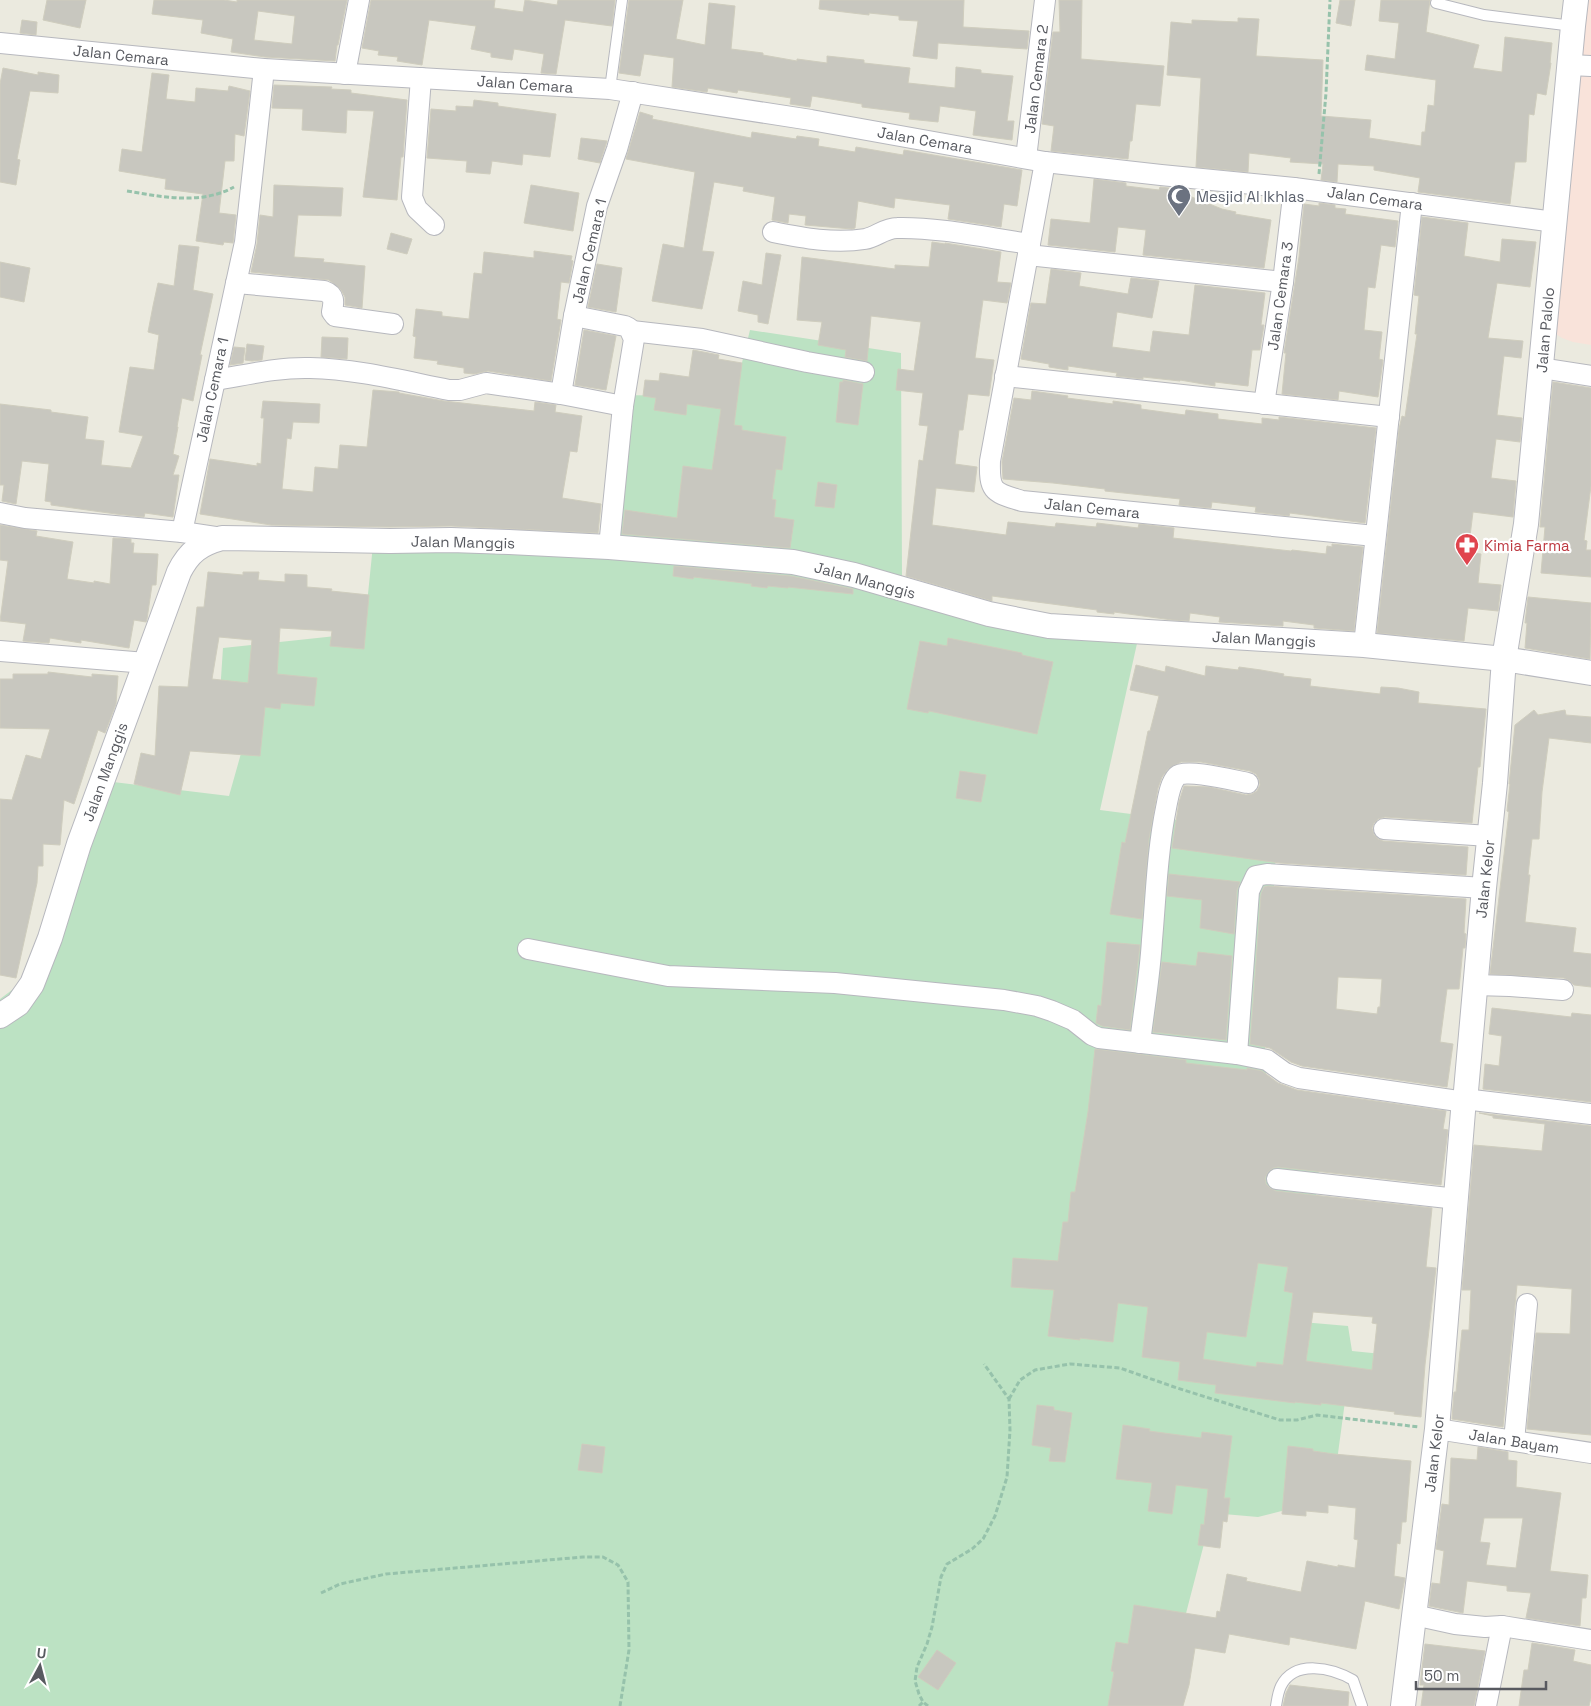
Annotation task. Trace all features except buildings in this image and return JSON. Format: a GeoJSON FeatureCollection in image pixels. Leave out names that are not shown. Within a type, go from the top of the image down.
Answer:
{"type":"FeatureCollection","features":[{"type":"Feature","properties":{"kind":"street"},"geometry":{"type":"LineString","coordinates":[[345,74],[359,0]]}},
{"type":"Feature","properties":{"kind":"street","name":"Jalan Cemara 2"},"geometry":{"type":"LineString","coordinates":[[1036,160],[1045,0]]}},
{"type":"Feature","properties":{"kind":"street","name":"Jalan Palolo"},"geometry":{"type":"LineString","coordinates":[[1504,659],[1526,524],[1555,222],[1581,66],[1573,26],[1576,0]]}},
{"type":"Feature","properties":{"kind":"street","name":"Jalan Cemara"},"geometry":{"type":"LineString","coordinates":[[0,43],[264,69],[610,89],[811,120],[1036,160],[1294,188],[1555,222]]}},
{"type":"Feature","properties":{"kind":"street","name":"Jalan Cemara 1"},"geometry":{"type":"LineString","coordinates":[[182,532],[245,242],[264,69]]}},
{"type":"Feature","properties":{"kind":"street"},"geometry":{"type":"LineString","coordinates":[[421,78],[412,197],[417,209],[434,225]]}},
{"type":"Feature","properties":{"kind":"street","name":"Jalan Cemara 1"},"geometry":{"type":"LineString","coordinates":[[633,92],[617,149],[597,206],[574,316],[625,326],[632,332],[702,339],[807,362],[864,372]]}},
{"type":"Feature","properties":{"kind":"street","name":"Jalan Cemara"},"geometry":{"type":"LineString","coordinates":[[1036,160],[1029,249],[990,461],[989,479],[991,486],[996,492],[1022,502],[1375,536]]}},
{"type":"Feature","properties":{"kind":"street","name":"Jalan Cemara 3"},"geometry":{"type":"LineString","coordinates":[[1264,404],[1283,282],[1294,188]]}},
{"type":"Feature","properties":{"kind":"street"},"geometry":{"type":"LineString","coordinates":[[1364,645],[1412,203]]}},
{"type":"Feature","properties":{"kind":"street"},"geometry":{"type":"LineString","coordinates":[[773,232],[811,239],[843,240],[866,239],[889,228],[934,230],[1029,249],[1283,282]]}},
{"type":"Feature","properties":{"kind":"street"},"geometry":{"type":"LineString","coordinates":[[236,283],[324,291],[330,293],[334,299],[332,312],[335,316],[393,324]]}},
{"type":"Feature","properties":{"kind":"street"},"geometry":{"type":"LineString","coordinates":[[561,394],[574,316]]}},
{"type":"Feature","properties":{"kind":"street"},"geometry":{"type":"LineString","coordinates":[[609,547],[623,406],[634,339],[632,332]]}},
{"type":"Feature","properties":{"kind":"street"},"geometry":{"type":"LineString","coordinates":[[215,380],[290,368],[309,368],[365,372],[449,390],[460,390],[486,383],[561,394],[623,406]]}},
{"type":"Feature","properties":{"kind":"street"},"geometry":{"type":"LineString","coordinates":[[1541,368],[1591,376]]}},
{"type":"Feature","properties":{"kind":"street"},"geometry":{"type":"LineString","coordinates":[[1005,376],[1389,417]]}},
{"type":"Feature","properties":{"kind":"street","name":"Jalan Manggis"},"geometry":{"type":"LineString","coordinates":[[0,513],[25,518],[182,532],[222,538],[390,541],[451,540],[609,547],[793,562],[854,574],[989,614],[1049,626],[1364,645],[1504,659],[1591,673]]}},
{"type":"Feature","properties":{"kind":"street","name":"Jalan Manggis"},"geometry":{"type":"LineString","coordinates":[[0,1016],[18,1004],[32,984],[50,938],[82,835],[178,572],[186,558],[209,542],[222,538]]}},
{"type":"Feature","properties":{"kind":"street"},"geometry":{"type":"LineString","coordinates":[[0,651],[146,663]]}},
{"type":"Feature","properties":{"kind":"street","name":"Jalan Kelor"},"geometry":{"type":"LineString","coordinates":[[1403,1706],[1437,1429],[1475,985],[1495,783],[1504,659]]}},
{"type":"Feature","properties":{"kind":"street"},"geometry":{"type":"LineString","coordinates":[[1140,1043],[1152,940],[1160,846],[1169,794],[1174,781],[1177,776],[1184,772],[1248,783]]}},
{"type":"Feature","properties":{"kind":"street"},"geometry":{"type":"LineString","coordinates":[[1384,829],[1489,836]]}},
{"type":"Feature","properties":{"kind":"street"},"geometry":{"type":"LineString","coordinates":[[1237,1054],[1249,891],[1256,876],[1267,874],[1484,888]]}},
{"type":"Feature","properties":{"kind":"street"},"geometry":{"type":"LineString","coordinates":[[528,949],[668,976],[835,984],[1004,1000],[1037,1006],[1052,1011],[1072,1020],[1099,1038],[1237,1054],[1267,1060],[1285,1073],[1299,1078],[1465,1101],[1591,1114]]}},
{"type":"Feature","properties":{"kind":"street"},"geometry":{"type":"LineString","coordinates":[[1475,985],[1562,990]]}},
{"type":"Feature","properties":{"kind":"street"},"geometry":{"type":"LineString","coordinates":[[1277,1179],[1457,1199]]}},
{"type":"Feature","properties":{"kind":"street"},"geometry":{"type":"LineString","coordinates":[[1514,1441],[1527,1304]]}},
{"type":"Feature","properties":{"kind":"street","name":"Jalan Bayam"},"geometry":{"type":"LineString","coordinates":[[1437,1429],[1591,1453]]}},
{"type":"Feature","properties":{"kind":"street"},"geometry":{"type":"LineString","coordinates":[[1414,1615],[1455,1624],[1485,1628],[1502,1626],[1591,1640]]}},
{"type":"Feature","properties":{"kind":"street"},"geometry":{"type":"LineString","coordinates":[[1486,1706],[1502,1626]]}},
{"type":"Feature","properties":{"kind":"lane"},"geometry":{"type":"LineString","coordinates":[[610,89],[622,0]]}},
{"type":"Feature","properties":{"kind":"lane"},"geometry":{"type":"LineString","coordinates":[[1436,3],[1484,15],[1573,26]]}},
{"type":"Feature","properties":{"kind":"lane"},"geometry":{"type":"LineString","coordinates":[[1276,1706],[1280,1688],[1284,1682],[1296,1671],[1311,1668],[1342,1674],[1353,1680],[1362,1706]]}},
{"type":"Feature","properties":{"kind":"path"},"geometry":{"type":"LineString","coordinates":[[1317,191],[1326,93],[1330,0]]}},
{"type":"Feature","properties":{"kind":"path"},"geometry":{"type":"LineString","coordinates":[[127,191],[173,198],[202,197],[224,192],[252,178]]}},
{"type":"Feature","properties":{"kind":"path"},"geometry":{"type":"LineString","coordinates":[[984,1364],[1009,1399]]}},
{"type":"Feature","properties":{"kind":"path"},"geometry":{"type":"LineString","coordinates":[[928,1706],[923,1702],[915,1682],[917,1667],[932,1627],[941,1577],[947,1564],[972,1549],[983,1539],[995,1516],[1007,1477],[1010,1430],[1009,1399],[1020,1380],[1035,1370],[1070,1364],[1120,1368],[1280,1420],[1297,1420],[1317,1415],[1437,1429]]}},
{"type":"Feature","properties":{"kind":"path"},"geometry":{"type":"LineString","coordinates":[[320,1593],[340,1584],[386,1574],[583,1557],[603,1558],[618,1565],[628,1582],[629,1650],[620,1706]]}},
{"type":"Feature","properties":{"kind":"path"},"geometry":{"type":"LineString","coordinates":[[919,1706],[923,1702]]}},
{"type":"Feature","properties":{"kind":"shaded area"},"geometry":{"type":"Polygon","coordinates":[[[1576,0],[1591,0],[1591,345],[1573,342],[1556,334],[1576,0]]]}},
{"type":"Feature","properties":{"kind":"green space"},"geometry":{"type":"Polygon","coordinates":[[[750,330],[901,353],[902,577],[939,602],[1140,630],[1100,810],[1277,833],[1265,1047],[1269,1140],[1322,1143],[1302,1322],[1348,1326],[1352,1351],[1392,1355],[1394,1381],[1348,1379],[1332,1498],[1258,1517],[1212,1513],[1162,1706],[0,1706],[0,999],[52,960],[105,781],[229,796],[251,718],[220,693],[223,648],[364,633],[373,545],[606,546],[613,395],[703,396],[739,375],[750,330]]]}},
{"type":"Feature","properties":{"kind":"place","name":"Mesjid Al Ikhlas"},"geometry":{"type":"Point","coordinates":[1179,217]}},
{"type":"Feature","properties":{"kind":"place","name":"Kimia Farma"},"geometry":{"type":"Point","coordinates":[1467,566]}}]}
